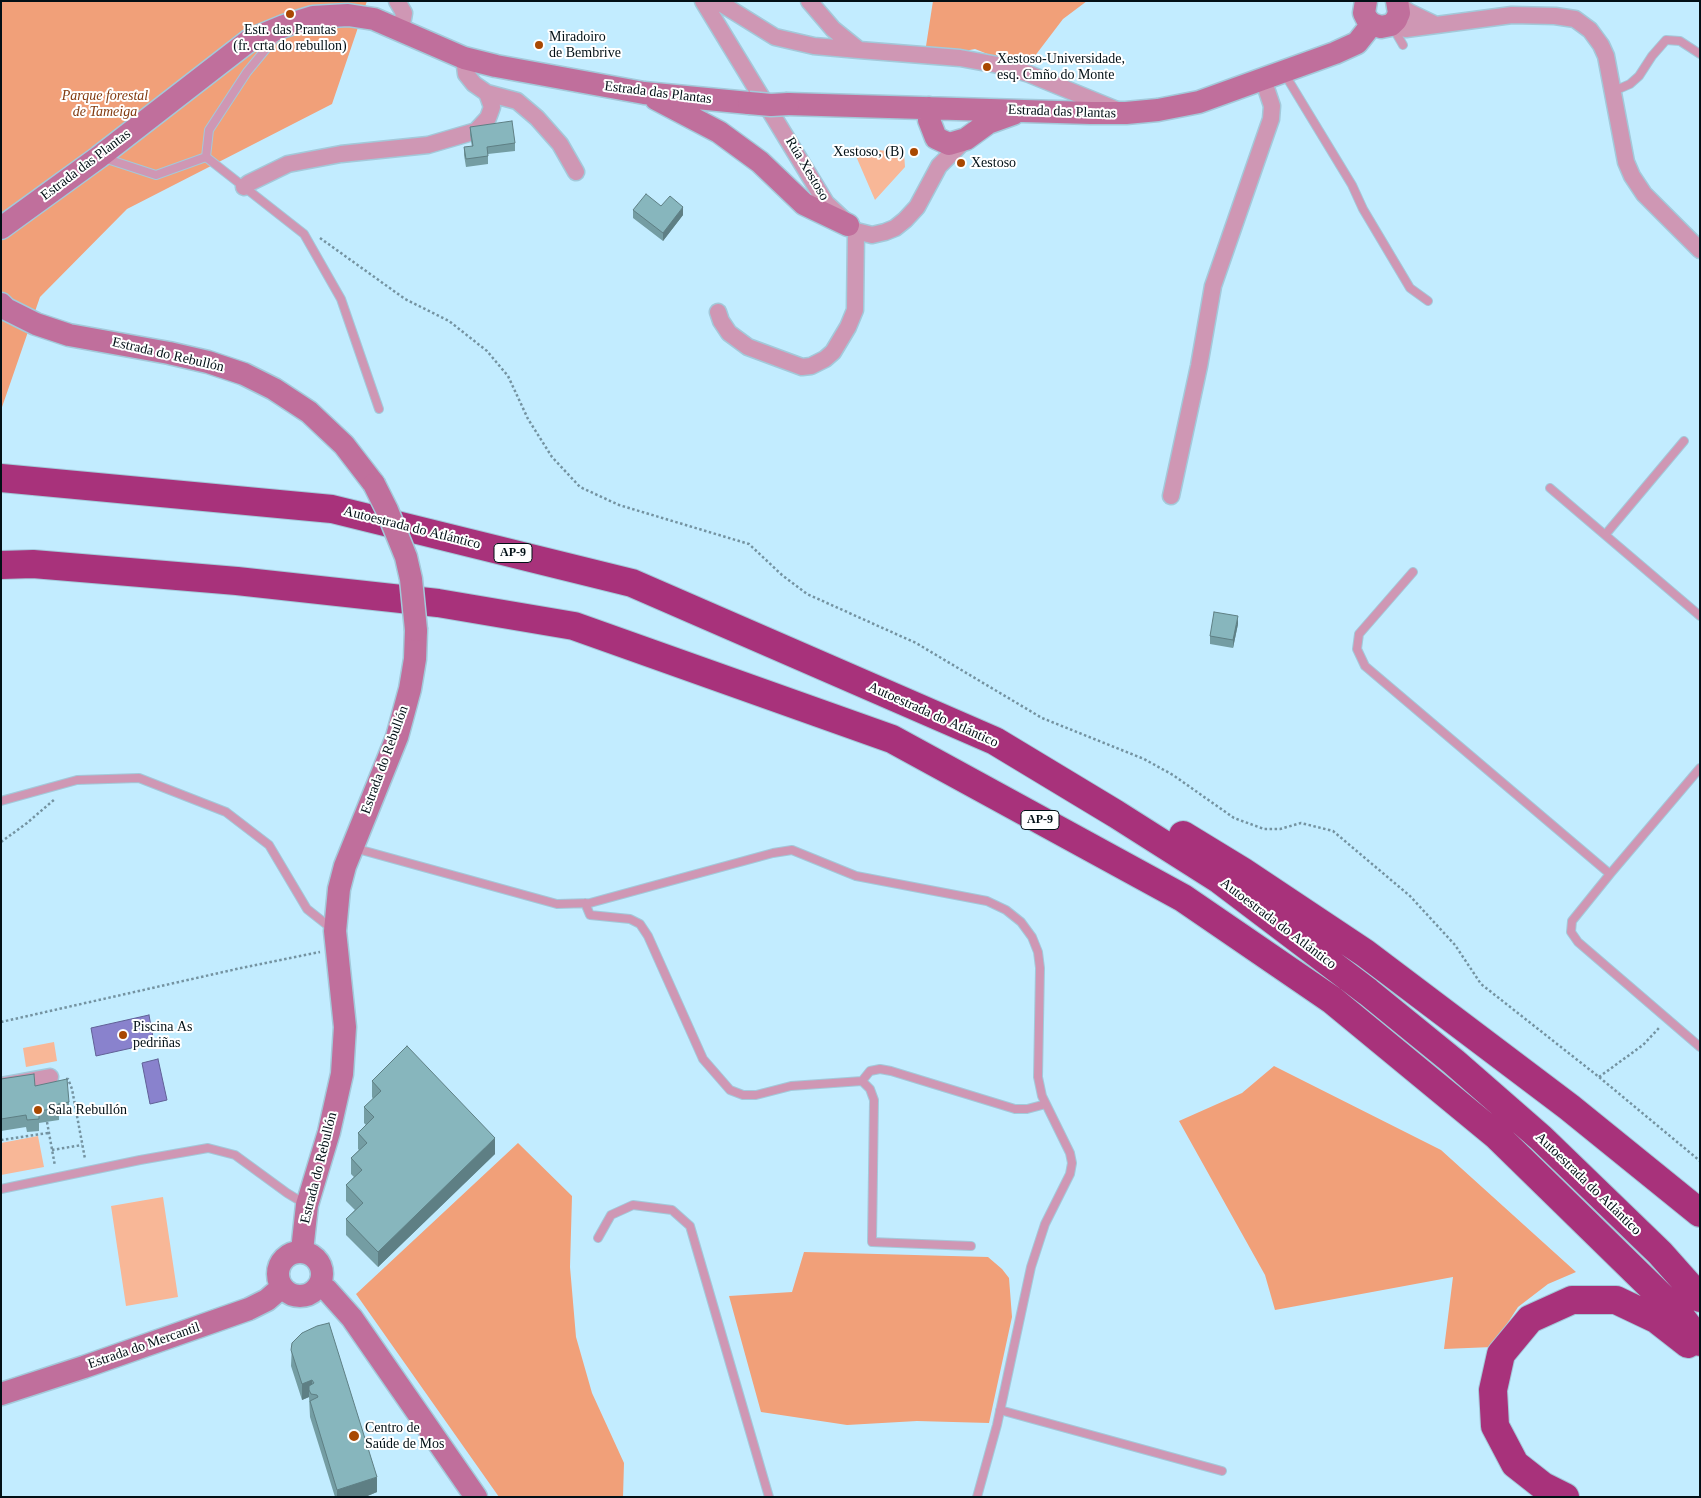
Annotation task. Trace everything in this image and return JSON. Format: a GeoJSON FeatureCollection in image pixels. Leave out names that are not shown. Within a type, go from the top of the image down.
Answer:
{"type":"FeatureCollection","features":[{"type":"Feature","properties":{"kind":"highway","name":"Autoestrada do Atlántico"},"geometry":{"type":"LineString","coordinates":[[1,478],[332,508],[632,583],[995,742],[1116,814],[1220,880],[1368,992],[1454,1062],[1541,1138],[1660,1253],[1700,1298]]}},
{"type":"Feature","properties":{"kind":"highway","name":"Autoestrada do Atlántico"},"geometry":{"type":"LineString","coordinates":[[1,565],[33,564],[237,581],[438,603],[574,626],[892,739],[1183,898],[1332,1000],[1497,1136],[1678,1313],[1700,1342]]}},
{"type":"Feature","properties":{"kind":"highway"},"geometry":{"type":"LineString","coordinates":[[995,742],[1120,796],[1242,871],[1364,953],[1569,1107],[1700,1213]]}},
{"type":"Feature","properties":{"kind":"highway"},"geometry":{"type":"LineString","coordinates":[[1565,1497],[1543,1486],[1515,1464],[1494,1426],[1493,1390],[1501,1354],[1530,1319],[1572,1300],[1616,1300],[1656,1319],[1683,1341],[1700,1351]]}},
{"type":"Feature","properties":{"kind":"street"},"geometry":{"type":"LineString","coordinates":[[397,1],[404,13],[401,30]]}},
{"type":"Feature","properties":{"kind":"street","name":"Rúa Xestoso"},"geometry":{"type":"LineString","coordinates":[[703,1],[826,202],[852,228]]}},
{"type":"Feature","properties":{"kind":"street"},"geometry":{"type":"LineString","coordinates":[[717,1],[775,37],[814,46],[960,58],[998,65],[1029,74],[1126,113]]}},
{"type":"Feature","properties":{"kind":"street"},"geometry":{"type":"LineString","coordinates":[[810,1],[833,30],[859,50]]}},
{"type":"Feature","properties":{"kind":"street"},"geometry":{"type":"LineString","coordinates":[[1366,1],[1364,13],[1367,19],[1390,14],[1406,29],[1512,15],[1555,16],[1575,19],[1590,30],[1601,45],[1606,56],[1626,162],[1632,176],[1644,194],[1700,250]]}},
{"type":"Feature","properties":{"kind":"street","name":"Estrada das Plantas"},"geometry":{"type":"LineString","coordinates":[[1,228],[99,156],[250,40],[313,17],[348,15],[374,19],[464,58],[504,68],[644,93],[771,105],[1126,113],[1158,110],[1198,102],[1273,75],[1358,43],[1390,14]]}},
{"type":"Feature","properties":{"kind":"street"},"geometry":{"type":"LineString","coordinates":[[464,58],[466,74],[474,84],[487,93],[517,101],[537,118],[560,144],[576,172]]}},
{"type":"Feature","properties":{"kind":"street"},"geometry":{"type":"LineString","coordinates":[[1171,496],[1199,366],[1213,286],[1271,118],[1273,75]]}},
{"type":"Feature","properties":{"kind":"street"},"geometry":{"type":"LineString","coordinates":[[244,187],[248,183],[288,164],[341,154],[428,144],[476,131],[488,118],[492,107],[487,93]]}},
{"type":"Feature","properties":{"kind":"street"},"geometry":{"type":"LineString","coordinates":[[644,93],[719,132],[760,162],[804,204],[852,228],[872,235],[894,228],[905,220],[917,207],[939,166],[971,136],[988,123],[1021,111]]}},
{"type":"Feature","properties":{"kind":"street"},"geometry":{"type":"LineString","coordinates":[[929,108],[929,120],[936,138],[939,166]]}},
{"type":"Feature","properties":{"kind":"street"},"geometry":{"type":"LineString","coordinates":[[936,138],[949,144],[971,136],[979,123],[979,114],[976,109]]}},
{"type":"Feature","properties":{"kind":"street"},"geometry":{"type":"LineString","coordinates":[[718,312],[721,321],[729,333],[748,347],[802,367],[811,366],[825,360],[833,352],[848,327],[855,310],[852,228]]}},
{"type":"Feature","properties":{"kind":"street","name":"Estrada do Rebullón"},"geometry":{"type":"LineString","coordinates":[[1,304],[6,310],[36,324],[69,335],[208,362],[244,374],[274,389],[309,412],[344,445],[374,484],[406,557],[414,595],[415,659],[397,737],[352,847],[338,889],[335,940],[344,1027],[342,1074],[329,1132],[307,1205],[302,1251]]}},
{"type":"Feature","properties":{"kind":"street"},"geometry":{"type":"LineString","coordinates":[[1,1086],[50,1077]]}},
{"type":"Feature","properties":{"kind":"street"},"geometry":{"type":"LineString","coordinates":[[302,1251],[314,1256],[319,1261],[323,1273],[319,1286],[314,1291],[301,1297],[294,1296],[282,1287],[278,1273],[283,1260],[295,1252],[302,1251]]}},
{"type":"Feature","properties":{"kind":"street"},"geometry":{"type":"LineString","coordinates":[[319,1286],[327,1290],[352,1318],[476,1497]]}},
{"type":"Feature","properties":{"kind":"street","name":"Estrada do Mercantil"},"geometry":{"type":"LineString","coordinates":[[1,1394],[249,1309],[267,1300],[282,1287]]}},
{"type":"Feature","properties":{"kind":"lane"},"geometry":{"type":"LineString","coordinates":[[1390,14],[1403,45]]}},
{"type":"Feature","properties":{"kind":"lane"},"geometry":{"type":"LineString","coordinates":[[206,157],[209,130],[247,72],[284,26]]}},
{"type":"Feature","properties":{"kind":"lane"},"geometry":{"type":"LineString","coordinates":[[1614,91],[1630,84],[1639,76],[1652,56],[1666,40],[1680,41],[1700,54]]}},
{"type":"Feature","properties":{"kind":"lane"},"geometry":{"type":"LineString","coordinates":[[1273,75],[1352,186],[1363,209],[1410,288],[1428,301]]}},
{"type":"Feature","properties":{"kind":"lane"},"geometry":{"type":"LineString","coordinates":[[99,156],[156,175],[206,157]]}},
{"type":"Feature","properties":{"kind":"lane"},"geometry":{"type":"LineString","coordinates":[[206,157],[304,234],[341,299],[379,409]]}},
{"type":"Feature","properties":{"kind":"lane"},"geometry":{"type":"LineString","coordinates":[[1605,535],[1684,441]]}},
{"type":"Feature","properties":{"kind":"lane"},"geometry":{"type":"LineString","coordinates":[[1550,488],[1700,616]]}},
{"type":"Feature","properties":{"kind":"lane"},"geometry":{"type":"LineString","coordinates":[[1413,572],[1359,634],[1357,649],[1365,666],[1610,874]]}},
{"type":"Feature","properties":{"kind":"lane"},"geometry":{"type":"LineString","coordinates":[[1700,768],[1572,921],[1571,932],[1578,942],[1700,1047]]}},
{"type":"Feature","properties":{"kind":"lane"},"geometry":{"type":"LineString","coordinates":[[1,801],[77,780],[138,778],[226,812],[269,845],[307,909],[335,940]]}},
{"type":"Feature","properties":{"kind":"lane"},"geometry":{"type":"LineString","coordinates":[[352,847],[557,904],[585,903],[772,853],[792,850],[856,876],[987,901],[1006,910],[1021,922],[1032,937],[1038,952],[1040,968],[1038,1077],[1042,1096],[1070,1153],[1072,1164],[1070,1174],[1045,1224],[1031,1267],[1000,1410],[977,1497]]}},
{"type":"Feature","properties":{"kind":"lane"},"geometry":{"type":"LineString","coordinates":[[585,903],[590,915],[630,919],[640,924],[648,936],[702,1059],[730,1090],[743,1096],[756,1095],[791,1086],[862,1081],[870,1071],[880,1069],[1015,1109],[1027,1109],[1046,1104]]}},
{"type":"Feature","properties":{"kind":"lane"},"geometry":{"type":"LineString","coordinates":[[862,1081],[870,1089],[874,1100],[872,1242],[971,1246]]}},
{"type":"Feature","properties":{"kind":"lane"},"geometry":{"type":"LineString","coordinates":[[1,1189],[208,1148],[235,1155],[287,1193],[307,1205]]}},
{"type":"Feature","properties":{"kind":"lane"},"geometry":{"type":"LineString","coordinates":[[598,1238],[611,1215],[633,1205],[672,1210],[690,1226],[769,1497]]}},
{"type":"Feature","properties":{"kind":"lane"},"geometry":{"type":"LineString","coordinates":[[1000,1410],[1222,1471]]}},
{"type":"Feature","properties":{"kind":"path"},"geometry":{"type":"LineString","coordinates":[[304,234],[320,238],[405,299],[449,321],[487,351],[508,376],[528,419],[552,457],[580,487],[619,505],[749,544],[782,575],[807,594],[916,643],[1042,718],[1144,759],[1166,771],[1234,818],[1264,829],[1280,829],[1301,823],[1333,831],[1410,896],[1456,945],[1481,984],[1599,1077],[1700,1161]]}},
{"type":"Feature","properties":{"kind":"path"},"geometry":{"type":"LineString","coordinates":[[1,842],[27,823],[77,780]]}},
{"type":"Feature","properties":{"kind":"path"},"geometry":{"type":"LineString","coordinates":[[1,1022],[241,968],[335,940]]}},
{"type":"Feature","properties":{"kind":"path"},"geometry":{"type":"LineString","coordinates":[[1599,1077],[1643,1044],[1667,1019]]}},
{"type":"Feature","properties":{"kind":"path"},"geometry":{"type":"LineString","coordinates":[[50,1077],[56,1076],[68,1079],[87,1171]]}},
{"type":"Feature","properties":{"kind":"path"},"geometry":{"type":"LineString","coordinates":[[47,1122],[57,1177]]}},
{"type":"Feature","properties":{"kind":"path"},"geometry":{"type":"LineString","coordinates":[[1,1140],[48,1133]]}},
{"type":"Feature","properties":{"kind":"path"},"geometry":{"type":"LineString","coordinates":[[52,1150],[82,1145]]}},
{"type":"Feature","properties":{"kind":"shaded area"},"geometry":{"type":"Polygon","coordinates":[[[852,147],[904,153],[905,167],[875,200],[852,147]]]}},
{"type":"Feature","properties":{"kind":"shaded area","name":"Piscina As pedriñas"},"geometry":{"type":"Polygon","coordinates":[[[149,1015],[154,1043],[96,1056],[91,1028],[149,1015]]]}},
{"type":"Feature","properties":{"kind":"shaded area"},"geometry":{"type":"Polygon","coordinates":[[[54,1042],[57,1061],[26,1067],[23,1048],[54,1042]]]}},
{"type":"Feature","properties":{"kind":"shaded area","name":"Piscina As pedriñas"},"geometry":{"type":"Polygon","coordinates":[[[158,1059],[167,1100],[150,1104],[142,1063],[158,1059]]]}},
{"type":"Feature","properties":{"kind":"shaded area"},"geometry":{"type":"Polygon","coordinates":[[[38,1136],[44,1167],[1,1175],[1,1143],[38,1136]]]}},
{"type":"Feature","properties":{"kind":"shaded area"},"geometry":{"type":"Polygon","coordinates":[[[163,1197],[178,1297],[126,1306],[111,1206],[163,1197]]]}},
{"type":"Feature","properties":{"kind":"green space","name":"Parque forestal de Tameiga"},"geometry":{"type":"Polygon","coordinates":[[[1,1],[367,1],[332,104],[127,209],[40,297],[1,410],[1,1]]]}},
{"type":"Feature","properties":{"kind":"green space"},"geometry":{"type":"Polygon","coordinates":[[[933,1],[1087,1],[1063,19],[1025,69],[975,49],[924,59],[933,1]]]}},
{"type":"Feature","properties":{"kind":"green space"},"geometry":{"type":"Polygon","coordinates":[[[1274,1066],[1441,1150],[1576,1272],[1548,1284],[1518,1307],[1492,1347],[1444,1349],[1453,1277],[1275,1310],[1265,1275],[1179,1121],[1242,1093],[1274,1066]]]}},
{"type":"Feature","properties":{"kind":"green space"},"geometry":{"type":"Polygon","coordinates":[[[518,1143],[572,1196],[570,1267],[576,1337],[592,1393],[624,1463],[623,1497],[499,1497],[356,1294],[518,1143]]]}},
{"type":"Feature","properties":{"kind":"green space"},"geometry":{"type":"Polygon","coordinates":[[[804,1252],[988,1257],[1002,1269],[1009,1278],[1012,1317],[989,1423],[917,1421],[847,1425],[761,1412],[729,1296],[792,1292],[804,1252]]]}},
{"type":"Feature","properties":{"kind":"building"},"geometry":{"type":"Polygon","coordinates":[[[512,121],[515,143],[487,147],[488,156],[466,159],[464,147],[473,146],[470,127],[512,121]]]}},
{"type":"Feature","properties":{"kind":"building"},"geometry":{"type":"Polygon","coordinates":[[[646,194],[661,206],[670,196],[683,207],[663,233],[633,210],[646,194]]]}},
{"type":"Feature","properties":{"kind":"building"},"geometry":{"type":"Polygon","coordinates":[[[1214,612],[1238,616],[1233,640],[1210,636],[1214,612]]]}},
{"type":"Feature","properties":{"kind":"building"},"geometry":{"type":"Polygon","coordinates":[[[407,1046],[495,1138],[378,1252],[346,1219],[363,1203],[346,1185],[362,1170],[351,1158],[367,1143],[358,1133],[374,1117],[364,1107],[381,1091],[372,1081],[407,1046]]]}},
{"type":"Feature","properties":{"kind":"building"},"geometry":{"type":"Polygon","coordinates":[[[34,1074],[35,1086],[67,1079],[69,1102],[58,1104],[59,1108],[39,1111],[39,1119],[27,1120],[26,1115],[1,1119],[1,1079],[34,1074]]]}},
{"type":"Feature","properties":{"kind":"building"},"geometry":{"type":"Polygon","coordinates":[[[329,1323],[377,1477],[337,1490],[310,1401],[318,1397],[311,1394],[309,1390],[309,1386],[314,1383],[312,1380],[302,1384],[291,1350],[292,1343],[302,1333],[329,1323]]]}},
{"type":"Feature","properties":{"kind":"place","name":"Estr. das Prantas (fr. crta do rebullon)"},"geometry":{"type":"Point","coordinates":[290,14]}},
{"type":"Feature","properties":{"kind":"place","name":"Miradoiro de Bembrive"},"geometry":{"type":"Point","coordinates":[539,45]}},
{"type":"Feature","properties":{"kind":"place","name":"Xestoso-Universidade, esq. Cmño do Monte"},"geometry":{"type":"Point","coordinates":[987,67]}},
{"type":"Feature","properties":{"kind":"place","name":"Xestoso, (B)"},"geometry":{"type":"Point","coordinates":[914,152]}},
{"type":"Feature","properties":{"kind":"place","name":"Xestoso"},"geometry":{"type":"Point","coordinates":[961,163]}},
{"type":"Feature","properties":{"kind":"place","name":"Piscina As pedriñas"},"geometry":{"type":"Point","coordinates":[123,1035]}},
{"type":"Feature","properties":{"kind":"place","name":"Sala Rebullón"},"geometry":{"type":"Point","coordinates":[38,1110]}},
{"type":"Feature","properties":{"kind":"place","name":"Centro de Saúde de Mos"},"geometry":{"type":"Point","coordinates":[354,1436]}}]}
